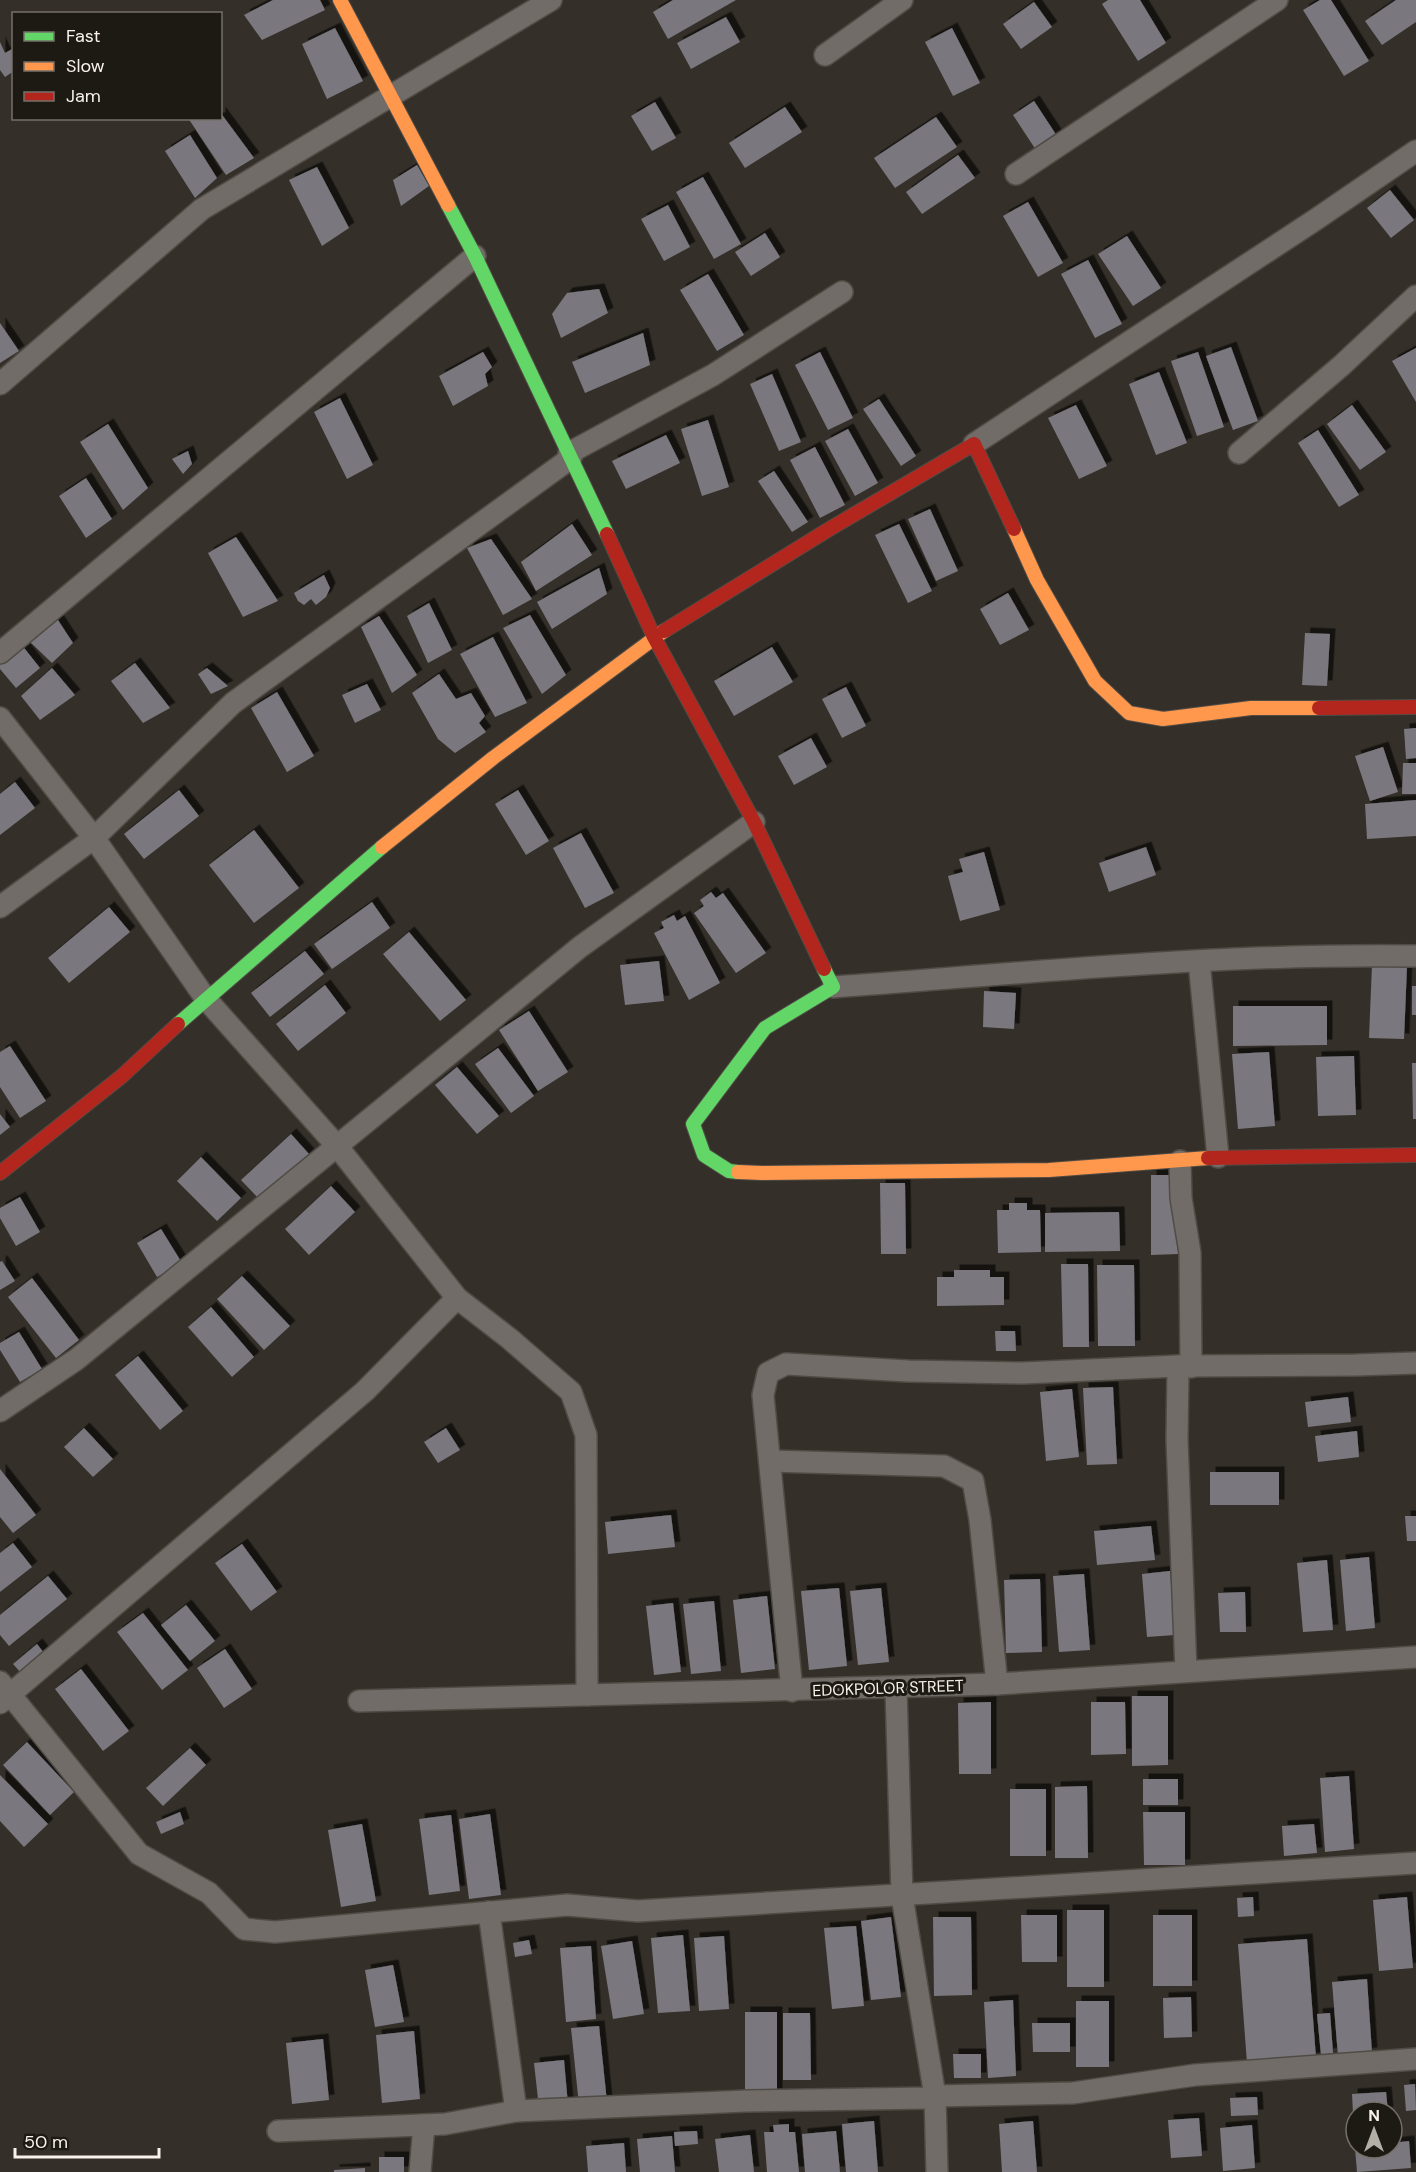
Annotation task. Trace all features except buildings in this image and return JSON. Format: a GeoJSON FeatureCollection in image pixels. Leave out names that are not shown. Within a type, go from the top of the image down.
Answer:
{"type":"FeatureCollection","features":[{"type":"Feature","properties":{"kind":"street"},"geometry":{"type":"LineString","coordinates":[[340,0],[475,256],[654,637],[754,822],[833,987]]}},
{"type":"Feature","properties":{"kind":"street"},"geometry":{"type":"LineString","coordinates":[[0,384],[202,209],[551,0]]}},
{"type":"Feature","properties":{"kind":"street"},"geometry":{"type":"LineString","coordinates":[[825,55],[902,0]]}},
{"type":"Feature","properties":{"kind":"street"},"geometry":{"type":"LineString","coordinates":[[1016,174],[1277,0]]}},
{"type":"Feature","properties":{"kind":"street"},"geometry":{"type":"LineString","coordinates":[[0,1173],[122,1076],[206,999],[406,826],[492,758],[654,637],[831,528],[974,444],[1416,152]]}},
{"type":"Feature","properties":{"kind":"street"},"geometry":{"type":"LineString","coordinates":[[0,653],[475,256]]}},
{"type":"Feature","properties":{"kind":"street"},"geometry":{"type":"LineString","coordinates":[[0,907],[94,838],[233,703],[570,455],[713,375],[842,292]]}},
{"type":"Feature","properties":{"kind":"street"},"geometry":{"type":"LineString","coordinates":[[1239,453],[1341,366],[1416,296]]}},
{"type":"Feature","properties":{"kind":"street"},"geometry":{"type":"LineString","coordinates":[[974,444],[1037,580],[1095,681],[1129,713],[1163,719],[1251,708],[1416,706]]}},
{"type":"Feature","properties":{"kind":"street"},"geometry":{"type":"LineString","coordinates":[[0,718],[94,838],[206,999],[337,1146],[457,1298],[510,1339],[571,1392],[586,1435],[586,1695]]}},
{"type":"Feature","properties":{"kind":"street"},"geometry":{"type":"LineString","coordinates":[[0,1411],[77,1359],[580,947],[754,822]]}},
{"type":"Feature","properties":{"kind":"street"},"geometry":{"type":"LineString","coordinates":[[1416,956],[1349,955],[1199,961],[833,987],[765,1028],[693,1124],[704,1155],[729,1171],[762,1173],[1048,1170],[1218,1157],[1416,1155]]}},
{"type":"Feature","properties":{"kind":"street"},"geometry":{"type":"LineString","coordinates":[[1199,961],[1218,1157]]}},
{"type":"Feature","properties":{"kind":"street"},"geometry":{"type":"LineString","coordinates":[[1180,1161],[1181,1198],[1190,1253],[1184,1366],[1177,1440],[1186,1671]]}},
{"type":"Feature","properties":{"kind":"street"},"geometry":{"type":"LineString","coordinates":[[457,1298],[364,1391],[4,1693],[139,1854],[209,1893],[244,1929],[275,1932],[567,1905],[638,1911],[1416,1863]]}},
{"type":"Feature","properties":{"kind":"street"},"geometry":{"type":"LineString","coordinates":[[792,1691],[763,1395],[768,1373],[786,1364],[908,1371],[1023,1373],[1184,1366],[1416,1363]]}},
{"type":"Feature","properties":{"kind":"street"},"geometry":{"type":"LineString","coordinates":[[770,1461],[944,1466],[973,1481],[980,1520],[997,1684]]}},
{"type":"Feature","properties":{"kind":"street","name":"EDOKPOLOR STREET"},"geometry":{"type":"LineString","coordinates":[[359,1701],[997,1684],[1416,1658]]}},
{"type":"Feature","properties":{"kind":"street"},"geometry":{"type":"LineString","coordinates":[[896,1688],[902,1896],[935,2096],[937,2172]]}},
{"type":"Feature","properties":{"kind":"street"},"geometry":{"type":"LineString","coordinates":[[489,1912],[516,2110]]}},
{"type":"Feature","properties":{"kind":"street"},"geometry":{"type":"LineString","coordinates":[[278,2131],[445,2124],[516,2110],[746,2101],[1073,2093],[1195,2075],[1416,2059]]}},
{"type":"Feature","properties":{"kind":"street"},"geometry":{"type":"LineString","coordinates":[[420,2172],[424,2124]]}},
{"type":"Feature","properties":{"kind":"traffic: fast"},"geometry":{"type":"LineString","coordinates":[[448,205],[475,256],[607,534]]}},
{"type":"Feature","properties":{"kind":"traffic: fast"},"geometry":{"type":"LineString","coordinates":[[178,1024],[382,847]]}},
{"type":"Feature","properties":{"kind":"traffic: fast"},"geometry":{"type":"LineString","coordinates":[[738,1172],[729,1171],[704,1155],[693,1124],[765,1028],[833,987],[824,969]]}},
{"type":"Feature","properties":{"kind":"traffic: slow"},"geometry":{"type":"LineString","coordinates":[[340,0],[448,205]]}},
{"type":"Feature","properties":{"kind":"traffic: slow"},"geometry":{"type":"LineString","coordinates":[[1014,529],[1037,580],[1095,681],[1129,713],[1163,719],[1251,708],[1319,708]]}},
{"type":"Feature","properties":{"kind":"traffic: slow"},"geometry":{"type":"LineString","coordinates":[[382,847],[493,758],[664,631]]}},
{"type":"Feature","properties":{"kind":"traffic: slow"},"geometry":{"type":"LineString","coordinates":[[738,1172],[1049,1170],[1208,1158]]}},
{"type":"Feature","properties":{"kind":"traffic: jam"},"geometry":{"type":"LineString","coordinates":[[664,631],[831,528],[974,444],[1014,529]]}},
{"type":"Feature","properties":{"kind":"traffic: jam"},"geometry":{"type":"LineString","coordinates":[[607,534],[654,637],[754,822],[824,969]]}},
{"type":"Feature","properties":{"kind":"traffic: jam"},"geometry":{"type":"LineString","coordinates":[[1319,708],[1416,707]]}},
{"type":"Feature","properties":{"kind":"traffic: jam"},"geometry":{"type":"LineString","coordinates":[[0,1173],[122,1076],[178,1024]]}},
{"type":"Feature","properties":{"kind":"traffic: jam"},"geometry":{"type":"LineString","coordinates":[[1208,1158],[1416,1155]]}}]}
